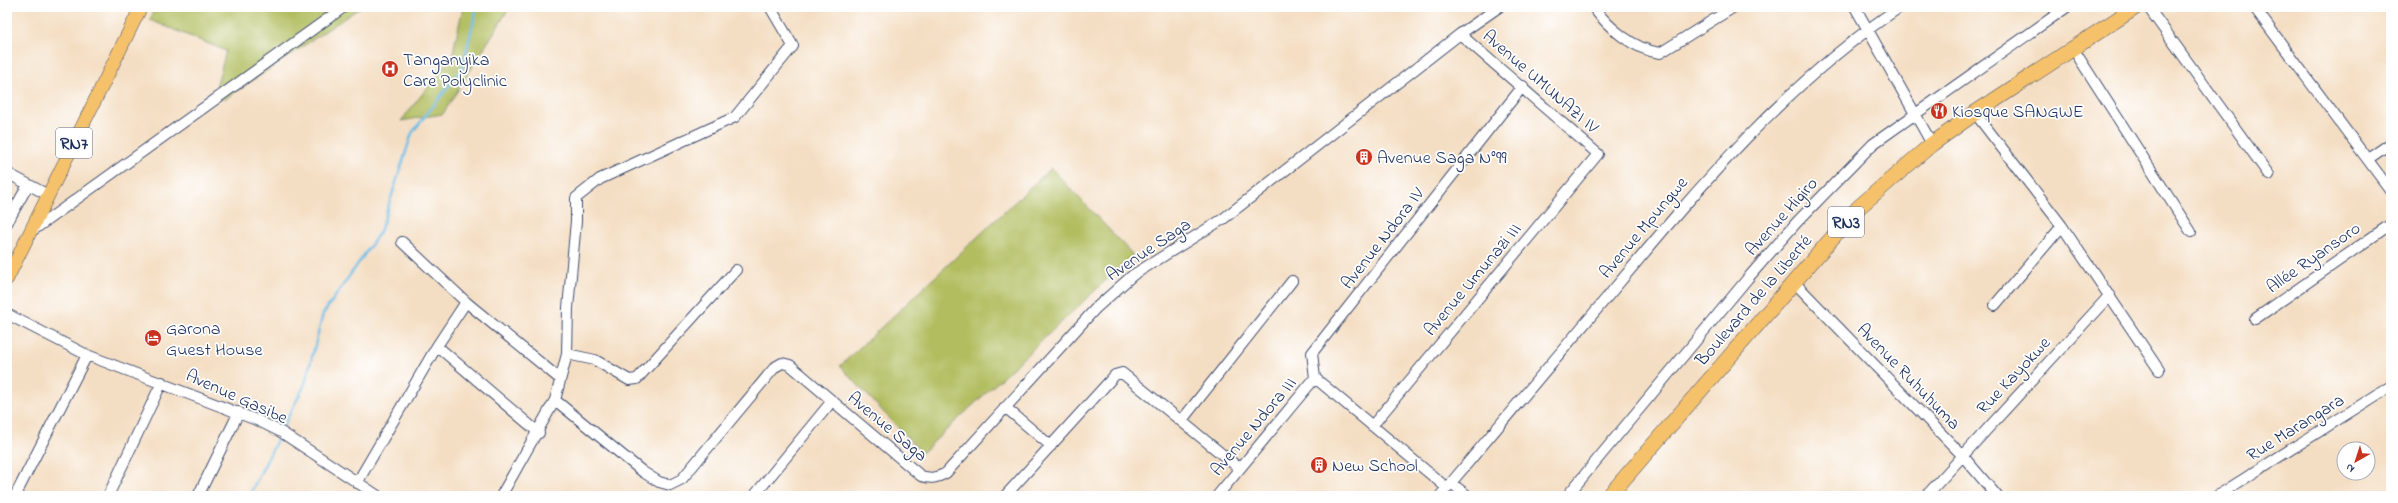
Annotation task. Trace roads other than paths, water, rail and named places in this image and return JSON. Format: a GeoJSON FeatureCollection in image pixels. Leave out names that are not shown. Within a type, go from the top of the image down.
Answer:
{"type":"FeatureCollection","features":[{"type":"Feature","properties":{"kind":"highway","name":"Boulevard de la Liberté"},"geometry":{"type":"LineString","coordinates":[[1609,496],[1859,207],[1932,144],[2072,47],[2136,7]]}},
{"type":"Feature","properties":{"kind":"main road","name":"RN7"},"geometry":{"type":"LineString","coordinates":[[7,279],[32,231],[48,195],[141,7]]}},
{"type":"Feature","properties":{"kind":"street"},"geometry":{"type":"LineString","coordinates":[[32,231],[344,7]]}},
{"type":"Feature","properties":{"kind":"street"},"geometry":{"type":"LineString","coordinates":[[501,496],[539,432],[555,400],[567,354],[568,308],[576,221],[576,198],[600,179],[735,117],[793,46],[770,7]]}},
{"type":"Feature","properties":{"kind":"street","name":"Avenue Saga"},"geometry":{"type":"LineString","coordinates":[[555,400],[643,472],[659,482],[670,485],[682,479],[775,367],[782,363],[790,365],[921,476],[930,479],[946,473],[1096,308],[1133,275],[1223,219],[1293,167],[1460,34],[1499,7]]}},
{"type":"Feature","properties":{"kind":"street"},"geometry":{"type":"LineString","coordinates":[[1593,7],[1608,25],[1650,52],[1660,53],[1734,7]]}},
{"type":"Feature","properties":{"kind":"street"},"geometry":{"type":"LineString","coordinates":[[1855,7],[1932,144]]}},
{"type":"Feature","properties":{"kind":"street","name":"Avenue Mpungwe"},"geometry":{"type":"LineString","coordinates":[[1446,489],[1704,182],[1769,114],[1867,29],[1900,7]]}},
{"type":"Feature","properties":{"kind":"street","name":"Avenue Higiro"},"geometry":{"type":"LineString","coordinates":[[1567,496],[1797,222],[1873,144],[1914,113],[2067,7]]}},
{"type":"Feature","properties":{"kind":"street"},"geometry":{"type":"LineString","coordinates":[[2148,7],[2269,175]]}},
{"type":"Feature","properties":{"kind":"street"},"geometry":{"type":"LineString","coordinates":[[2254,7],[2391,191]]}},
{"type":"Feature","properties":{"kind":"street","name":"Avenue UMUNAZI IV"},"geometry":{"type":"LineString","coordinates":[[1460,34],[1523,86],[1598,154]]}},
{"type":"Feature","properties":{"kind":"street"},"geometry":{"type":"LineString","coordinates":[[2072,47],[2191,232]]}},
{"type":"Feature","properties":{"kind":"street","name":"Avenue Ndora IV"},"geometry":{"type":"LineString","coordinates":[[1315,378],[1312,353],[1523,86]]}},
{"type":"Feature","properties":{"kind":"street"},"geometry":{"type":"LineString","coordinates":[[1975,113],[2062,226],[2110,295],[2159,370]]}},
{"type":"Feature","properties":{"kind":"street"},"geometry":{"type":"LineString","coordinates":[[2368,159],[2391,143]]}},
{"type":"Feature","properties":{"kind":"street","name":"Avenue Umunazi III"},"geometry":{"type":"LineString","coordinates":[[1372,426],[1598,154]]}},
{"type":"Feature","properties":{"kind":"street"},"geometry":{"type":"LineString","coordinates":[[7,174],[48,195]]}},
{"type":"Feature","properties":{"kind":"street"},"geometry":{"type":"LineString","coordinates":[[7,223],[28,185]]}},
{"type":"Feature","properties":{"kind":"street","name":"Allée Ryansoro"},"geometry":{"type":"LineString","coordinates":[[2255,319],[2391,224]]}},
{"type":"Feature","properties":{"kind":"street"},"geometry":{"type":"LineString","coordinates":[[1995,305],[2062,226]]}},
{"type":"Feature","properties":{"kind":"street"},"geometry":{"type":"LineString","coordinates":[[402,242],[466,302],[560,379]]}},
{"type":"Feature","properties":{"kind":"street"},"geometry":{"type":"LineString","coordinates":[[567,354],[595,360],[629,380],[638,379],[736,270]]}},
{"type":"Feature","properties":{"kind":"street"},"geometry":{"type":"LineString","coordinates":[[1182,420],[1292,281]]}},
{"type":"Feature","properties":{"kind":"street","name":"Avenue Ruhuhuma"},"geometry":{"type":"LineString","coordinates":[[1794,282],[1962,455],[1997,496]]}},
{"type":"Feature","properties":{"kind":"street","name":"Rue Kayokwe"},"geometry":{"type":"LineString","coordinates":[[1926,496],[2110,295]]}},
{"type":"Feature","properties":{"kind":"street"},"geometry":{"type":"LineString","coordinates":[[357,483],[437,346],[466,302]]}},
{"type":"Feature","properties":{"kind":"street","name":"Avenue Gasibe"},"geometry":{"type":"LineString","coordinates":[[7,314],[87,355],[239,412],[281,432],[378,496]]}},
{"type":"Feature","properties":{"kind":"street"},"geometry":{"type":"LineString","coordinates":[[437,346],[539,432]]}},
{"type":"Feature","properties":{"kind":"street"},"geometry":{"type":"LineString","coordinates":[[15,496],[87,355]]}},
{"type":"Feature","properties":{"kind":"street"},"geometry":{"type":"LineString","coordinates":[[1005,496],[1115,375],[1122,373],[1182,420],[1239,468]]}},
{"type":"Feature","properties":{"kind":"street"},"geometry":{"type":"LineString","coordinates":[[1315,378],[1446,489],[1468,496]]}},
{"type":"Feature","properties":{"kind":"street","name":"Avenue Ndora III"},"geometry":{"type":"LineString","coordinates":[[1217,496],[1315,378]]}},
{"type":"Feature","properties":{"kind":"street"},"geometry":{"type":"LineString","coordinates":[[108,496],[162,382]]}},
{"type":"Feature","properties":{"kind":"street","name":"Rue Marangara"},"geometry":{"type":"LineString","coordinates":[[2217,496],[2391,386]]}},
{"type":"Feature","properties":{"kind":"street"},"geometry":{"type":"LineString","coordinates":[[754,496],[829,399]]}},
{"type":"Feature","properties":{"kind":"street"},"geometry":{"type":"LineString","coordinates":[[1005,407],[1051,446]]}},
{"type":"Feature","properties":{"kind":"street"},"geometry":{"type":"LineString","coordinates":[[198,496],[239,412]]}},
{"type":"Feature","properties":{"kind":"waterway"},"geometry":{"type":"LineString","coordinates":[[282,429],[305,384],[323,314],[380,232],[412,133],[462,69],[477,7]]}},
{"type":"Feature","properties":{"kind":"waterway"},"geometry":{"type":"LineString","coordinates":[[249,496],[280,434]]}},
{"type":"Feature","properties":{"kind":"place","name":"Tanganyika Care Polyclinic"},"geometry":{"type":"Point","coordinates":[390,69]}},
{"type":"Feature","properties":{"kind":"place","name":"Kiosque SANGWE"},"geometry":{"type":"Point","coordinates":[1939,111]}},
{"type":"Feature","properties":{"kind":"place","name":"Avenue Saga N°99"},"geometry":{"type":"Point","coordinates":[1364,157]}},
{"type":"Feature","properties":{"kind":"place","name":"Garona Guest House"},"geometry":{"type":"Point","coordinates":[153,338]}},
{"type":"Feature","properties":{"kind":"place","name":"New School"},"geometry":{"type":"Point","coordinates":[1319,465]}}]}
